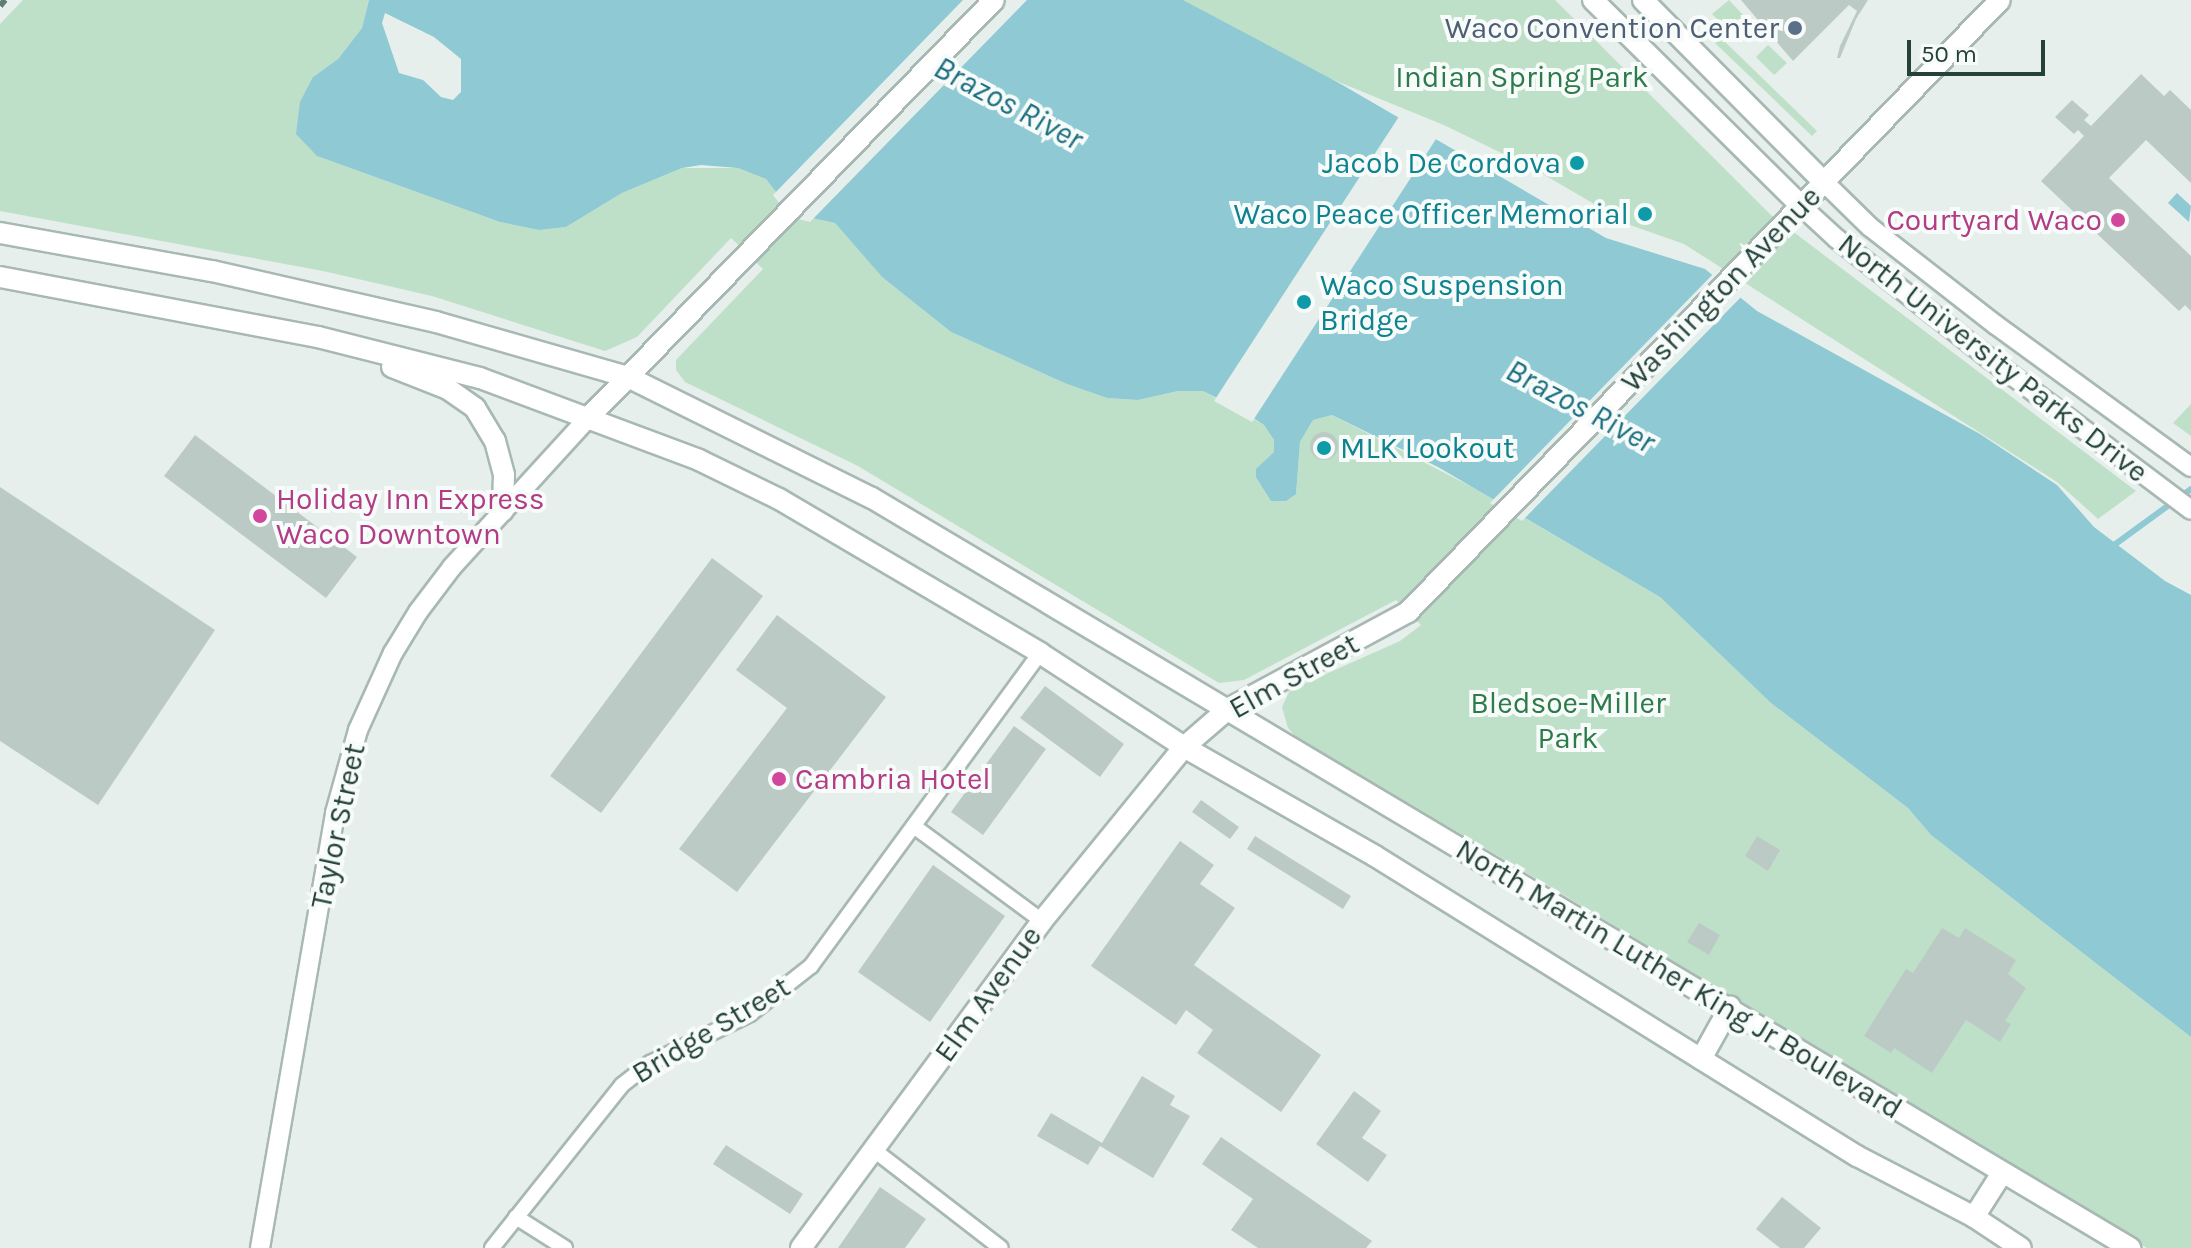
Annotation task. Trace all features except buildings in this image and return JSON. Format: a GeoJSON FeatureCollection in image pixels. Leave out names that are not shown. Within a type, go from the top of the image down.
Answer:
{"type":"FeatureCollection","features":[{"type":"Feature","properties":{"kind":"main road","name":"Taylor Street"},"geometry":{"type":"LineString","coordinates":[[589,417],[994,0]]}},
{"type":"Feature","properties":{"kind":"main road","name":"North University Parks Drive"},"geometry":{"type":"LineString","coordinates":[[1593,0],[1800,205]]}},
{"type":"Feature","properties":{"kind":"main road","name":"North University Parks Drive"},"geometry":{"type":"LineString","coordinates":[[1643,0],[1824,182]]}},
{"type":"Feature","properties":{"kind":"main road","name":"Washington Avenue"},"geometry":{"type":"LineString","coordinates":[[1408,612],[2000,0]]}},
{"type":"Feature","properties":{"kind":"main road","name":"North Martin Luther King Jr Boulevard"},"geometry":{"type":"LineString","coordinates":[[0,233],[212,271],[436,322],[628,377],[872,498],[2130,1248]]}},
{"type":"Feature","properties":{"kind":"main road"},"geometry":{"type":"LineString","coordinates":[[0,277],[318,337],[448,389],[475,408],[495,441],[504,475],[503,511]]}},
{"type":"Feature","properties":{"kind":"main road","name":"North Martin Luther King Jr Boulevard"},"geometry":{"type":"LineString","coordinates":[[318,337],[480,378],[699,460],[779,499],[1040,653],[1184,747],[1375,856],[1857,1156],[1974,1217],[2021,1248]]}},
{"type":"Feature","properties":{"kind":"main road","name":"Elm Street"},"geometry":{"type":"LineString","coordinates":[[1184,747],[1228,709],[1408,612]]}},
{"type":"Feature","properties":{"kind":"main road","name":"Elm Avenue"},"geometry":{"type":"LineString","coordinates":[[801,1248],[1042,921],[1184,747]]}},
{"type":"Feature","properties":{"kind":"main road"},"geometry":{"type":"LineString","coordinates":[[1701,1059],[1730,1007]]}},
{"type":"Feature","properties":{"kind":"main road"},"geometry":{"type":"LineString","coordinates":[[1974,1217],[2002,1173]]}},
{"type":"Feature","properties":{"kind":"street","name":"North University Parks Drive"},"geometry":{"type":"LineString","coordinates":[[1824,182],[1870,227],[2191,467]]}},
{"type":"Feature","properties":{"kind":"street","name":"North University Parks Drive"},"geometry":{"type":"LineString","coordinates":[[1800,205],[1837,239],[2191,510]]}},
{"type":"Feature","properties":{"kind":"street","name":"Taylor Street"},"geometry":{"type":"LineString","coordinates":[[260,1248],[335,813],[358,730],[385,669],[418,612],[452,567],[589,417]]}},
{"type":"Feature","properties":{"kind":"street","name":"Bridge Street"},"geometry":{"type":"LineString","coordinates":[[492,1248],[622,1085],[650,1063],[750,1014],[811,966],[1040,653]]}},
{"type":"Feature","properties":{"kind":"street"},"geometry":{"type":"LineString","coordinates":[[915,827],[1042,921]]}},
{"type":"Feature","properties":{"kind":"street"},"geometry":{"type":"LineString","coordinates":[[874,1150],[1001,1248]]}},
{"type":"Feature","properties":{"kind":"street"},"geometry":{"type":"LineString","coordinates":[[516,1217],[565,1248]]}},
{"type":"Feature","properties":{"kind":"green space","name":"Bledsoe-Miller Park"},"geometry":{"type":"Polygon","coordinates":[[[23,0],[369,0],[362,28],[338,59],[313,77],[317,156],[500,222],[539,230],[566,227],[622,193],[682,168],[738,168],[766,179],[793,214],[835,223],[882,277],[951,332],[1067,384],[1107,398],[1138,400],[1178,391],[1203,391],[1264,425],[1274,440],[1274,452],[1296,494],[1300,442],[1313,420],[1332,415],[1472,487],[1660,597],[1771,703],[1908,808],[1931,835],[2191,1037],[2191,1248],[2147,1248],[1534,877],[1297,738],[1288,728],[1282,707],[1290,690],[1400,641],[1421,625],[1396,600],[1244,680],[1219,683],[858,466],[685,382],[676,370],[676,360],[763,269],[731,238],[637,337],[605,351],[432,296],[323,271],[0,211],[0,24],[23,0]]]}},
{"type":"Feature","properties":{"kind":"green space","name":"Indian Spring Park"},"geometry":{"type":"Polygon","coordinates":[[[1183,0],[1555,0],[1771,215],[2136,491],[2098,519],[2057,482],[1684,244],[1630,225],[1536,170],[1446,126],[1312,71],[1183,0]]]}},
{"type":"Feature","properties":{"kind":"green space"},"geometry":{"type":"Polygon","coordinates":[[[1729,0],[1745,17],[1729,31],[1712,14],[1729,0]]]}},
{"type":"Feature","properties":{"kind":"green space"},"geometry":{"type":"Polygon","coordinates":[[[1721,38],[1817,131],[1812,136],[1715,43],[1721,38]]]}},
{"type":"Feature","properties":{"kind":"green space"},"geometry":{"type":"Polygon","coordinates":[[[1768,45],[1787,63],[1774,75],[1756,57],[1768,45]]]}},
{"type":"Feature","properties":{"kind":"green space"},"geometry":{"type":"Polygon","coordinates":[[[2191,404],[2191,436],[2173,423],[2191,404]]]}},
{"type":"Feature","properties":{"kind":"water","name":"Brazos River"},"geometry":{"type":"Polygon","coordinates":[[[369,0],[1183,0],[1339,83],[1606,238],[1705,269],[1757,311],[1980,434],[2057,485],[2094,527],[2165,581],[2191,595],[2191,1037],[1931,835],[1908,808],[1771,703],[1660,597],[1438,467],[1332,415],[1313,420],[1300,442],[1296,494],[1286,501],[1271,501],[1256,477],[1256,469],[1274,452],[1274,440],[1264,425],[1241,410],[1203,391],[1178,391],[1138,400],[1107,398],[1067,384],[951,332],[882,277],[835,223],[793,214],[766,179],[738,168],[701,165],[682,168],[622,193],[566,227],[539,230],[500,222],[317,156],[296,134],[300,102],[313,77],[338,59],[362,28],[369,0]],[[385,13],[382,23],[399,73],[423,80],[441,97],[453,100],[461,92],[461,59],[434,37],[385,13]]]}},
{"type":"Feature","properties":{"kind":"water"},"geometry":{"type":"Polygon","coordinates":[[[2177,193],[2191,206],[2189,222],[2168,203],[2177,193]]]}},
{"type":"Feature","properties":{"kind":"pier"},"geometry":{"type":"Polygon","coordinates":[[[963,0],[1027,0],[810,222],[790,217],[773,195],[963,0]]]}},
{"type":"Feature","properties":{"kind":"pier","name":"Waco Suspension Bridge"},"geometry":{"type":"Polygon","coordinates":[[[1400,115],[1438,136],[1252,422],[1214,401],[1400,115]]]}},
{"type":"Feature","properties":{"kind":"pier"},"geometry":{"type":"Polygon","coordinates":[[[1715,272],[1743,295],[1522,521],[1490,503],[1715,272]]]}},
{"type":"Feature","properties":{"kind":"waterway"},"geometry":{"type":"LineString","coordinates":[[2110,548],[2191,489]]}},
{"type":"Feature","properties":{"kind":"railway"},"geometry":{"type":"LineString","coordinates":[[0,6],[5,0]]}},
{"type":"Feature","properties":{"kind":"place","name":"Waco Convention Center"},"geometry":{"type":"Point","coordinates":[1795,28]}},
{"type":"Feature","properties":{"kind":"place","name":"Jacob De Cordova"},"geometry":{"type":"Point","coordinates":[1577,163]}},
{"type":"Feature","properties":{"kind":"place","name":"Waco Peace Officer Memorial"},"geometry":{"type":"Point","coordinates":[1645,214]}},
{"type":"Feature","properties":{"kind":"place","name":"Courtyard Waco"},"geometry":{"type":"Point","coordinates":[2118,220]}},
{"type":"Feature","properties":{"kind":"place","name":"Waco Suspension Bridge"},"geometry":{"type":"Point","coordinates":[1304,302]}},
{"type":"Feature","properties":{"kind":"place","name":"MLK Lookout"},"geometry":{"type":"Point","coordinates":[1324,448]}},
{"type":"Feature","properties":{"kind":"place","name":"Holiday Inn Express Waco Downtown"},"geometry":{"type":"Point","coordinates":[260,516]}},
{"type":"Feature","properties":{"kind":"place","name":"Cambria Hotel"},"geometry":{"type":"Point","coordinates":[779,779]}}]}
